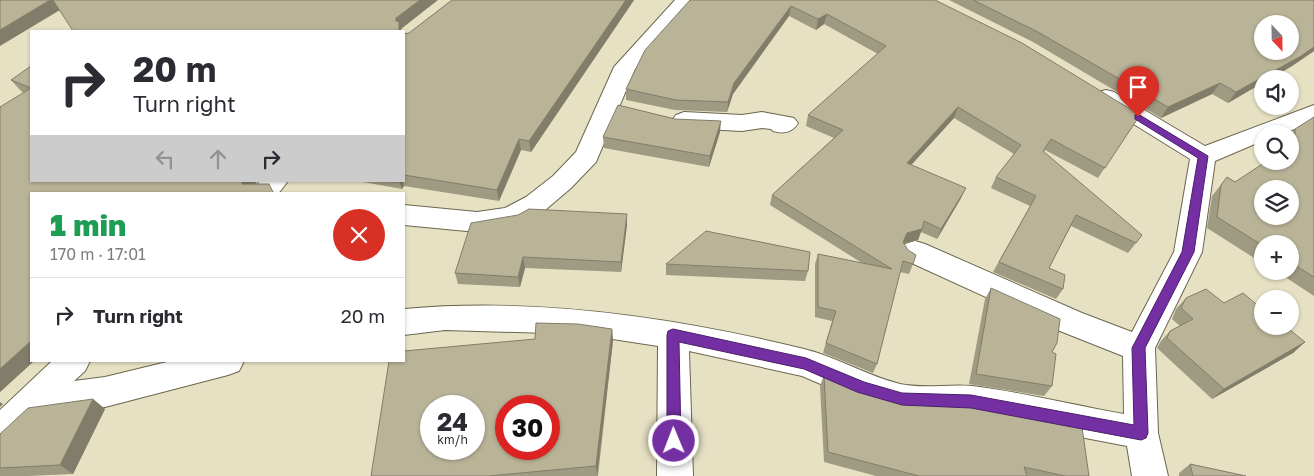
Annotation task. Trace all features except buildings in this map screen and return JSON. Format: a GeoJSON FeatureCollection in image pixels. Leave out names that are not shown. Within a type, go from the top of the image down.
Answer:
{"type":"FeatureCollection","features":[{"type":"Feature","properties":{"kind":"street"},"geometry":{"type":"LineString","coordinates":[[405,215],[477,222],[511,217],[535,204],[562,182],[587,156],[618,107],[625,66],[686,0]]}},
{"type":"Feature","properties":{"kind":"street"},"geometry":{"type":"LineString","coordinates":[[1093,89],[1203,156]]}},
{"type":"Feature","properties":{"kind":"street"},"geometry":{"type":"LineString","coordinates":[[1203,156],[1314,112]]}},
{"type":"Feature","properties":{"kind":"street"},"geometry":{"type":"LineString","coordinates":[[666,118],[742,123],[762,120],[786,123],[781,126]]}},
{"type":"Feature","properties":{"kind":"street"},"geometry":{"type":"LineString","coordinates":[[1150,476],[1141,433],[1139,348],[1188,252],[1203,156]]}},
{"type":"Feature","properties":{"kind":"street"},"geometry":{"type":"LineString","coordinates":[[265,192],[274,182]]}},
{"type":"Feature","properties":{"kind":"street"},"geometry":{"type":"LineString","coordinates":[[915,252],[1070,322],[1139,348]]}},
{"type":"Feature","properties":{"kind":"street"},"geometry":{"type":"LineString","coordinates":[[405,322],[445,318],[580,322],[673,335],[806,363],[862,387],[902,399],[971,402],[1141,433]]}},
{"type":"Feature","properties":{"kind":"street"},"geometry":{"type":"LineString","coordinates":[[673,335],[675,476]]}},
{"type":"Feature","properties":{"kind":"street"},"geometry":{"type":"LineString","coordinates":[[0,432],[73,362]]}},
{"type":"Feature","properties":{"kind":"street"},"geometry":{"type":"LineString","coordinates":[[32,402],[105,392],[224,362]]}},
{"type":"Feature","properties":{"kind":"route"},"geometry":{"type":"LineString","coordinates":[[674,441],[673,335],[806,363],[862,387],[902,399],[971,402],[1141,433],[1139,348],[1188,252],[1203,156],[1138,117]]}}]}
